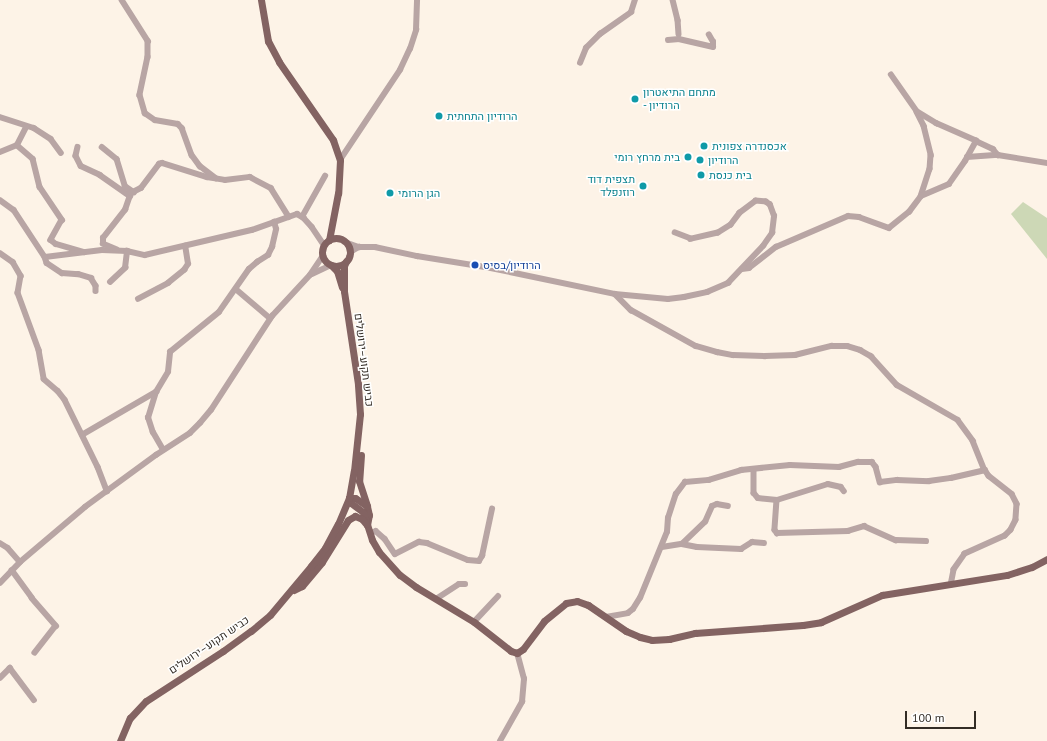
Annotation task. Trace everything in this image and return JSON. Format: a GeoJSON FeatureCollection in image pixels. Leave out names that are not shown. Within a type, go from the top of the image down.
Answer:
{"type":"FeatureCollection","features":[{"type":"Feature","properties":{"kind":"main road"},"geometry":{"type":"LineString","coordinates":[[261,0],[268,41],[279,62],[333,140],[340,160],[338,194],[333,226],[323,256],[331,265],[339,265],[348,259],[349,248],[333,226]]}},
{"type":"Feature","properties":{"kind":"main road"},"geometry":{"type":"LineString","coordinates":[[327,243],[342,240]]}},
{"type":"Feature","properties":{"kind":"main road","name":"כביש תקוע–ירושלים"},"geometry":{"type":"LineString","coordinates":[[120,741],[130,718],[146,701],[251,631],[270,615],[325,548],[338,524],[348,498],[354,471],[359,426],[358,384],[344,291],[344,266],[348,259]]}},
{"type":"Feature","properties":{"kind":"main road","name":"כביש תקוע–ירושלים"},"geometry":{"type":"LineString","coordinates":[[331,265],[336,271],[344,291]]}},
{"type":"Feature","properties":{"kind":"main road"},"geometry":{"type":"LineString","coordinates":[[359,426],[363,436],[359,481],[368,515],[368,525]]}},
{"type":"Feature","properties":{"kind":"main road"},"geometry":{"type":"LineString","coordinates":[[348,498],[355,498],[366,506]]}},
{"type":"Feature","properties":{"kind":"main road"},"geometry":{"type":"LineString","coordinates":[[348,498],[363,512],[370,533],[379,552],[387,562],[416,587],[474,622],[511,651],[516,653],[523,649],[544,620],[566,603],[577,601],[588,605],[626,631],[640,637],[652,640],[668,639],[695,633],[803,625],[821,622],[882,595],[1007,575],[1032,567],[1047,559]]}},
{"type":"Feature","properties":{"kind":"main road"},"geometry":{"type":"LineString","coordinates":[[292,590],[302,586],[322,562],[348,520],[355,516],[362,519],[368,525]]}},
{"type":"Feature","properties":{"kind":"street"},"geometry":{"type":"LineString","coordinates":[[122,0],[148,41],[148,57],[140,96],[145,113],[155,120],[178,124],[182,128],[192,155],[200,166],[218,179]]}},
{"type":"Feature","properties":{"kind":"street"},"geometry":{"type":"LineString","coordinates":[[340,160],[404,63],[416,30],[417,0]]}},
{"type":"Feature","properties":{"kind":"street"},"geometry":{"type":"LineString","coordinates":[[580,63],[586,48],[600,34],[631,12],[636,0]]}},
{"type":"Feature","properties":{"kind":"street"},"geometry":{"type":"LineString","coordinates":[[673,0],[678,20],[679,34]]}},
{"type":"Feature","properties":{"kind":"street"},"geometry":{"type":"LineString","coordinates":[[668,40],[679,39],[713,48],[713,42],[708,35]]}},
{"type":"Feature","properties":{"kind":"street"},"geometry":{"type":"LineString","coordinates":[[741,270],[749,268],[776,247],[848,216],[859,216],[889,228],[909,212],[922,196],[930,169],[931,156],[924,126],[917,112],[891,75]]}},
{"type":"Feature","properties":{"kind":"street"},"geometry":{"type":"LineString","coordinates":[[917,112],[937,124],[993,149],[998,154]]}},
{"type":"Feature","properties":{"kind":"street"},"geometry":{"type":"LineString","coordinates":[[0,117],[26,127],[34,128],[51,139],[61,153]]}},
{"type":"Feature","properties":{"kind":"street"},"geometry":{"type":"LineString","coordinates":[[0,152],[17,145],[26,127]]}},
{"type":"Feature","properties":{"kind":"street"},"geometry":{"type":"LineString","coordinates":[[922,196],[949,184],[976,141]]}},
{"type":"Feature","properties":{"kind":"street"},"geometry":{"type":"LineString","coordinates":[[17,145],[33,159],[40,187],[62,220],[51,240],[56,244],[86,253]]}},
{"type":"Feature","properties":{"kind":"street"},"geometry":{"type":"LineString","coordinates":[[78,146],[76,156],[81,166],[100,175],[132,194]]}},
{"type":"Feature","properties":{"kind":"street"},"geometry":{"type":"LineString","coordinates":[[102,147],[117,159],[124,186],[132,194]]}},
{"type":"Feature","properties":{"kind":"street"},"geometry":{"type":"LineString","coordinates":[[967,157],[998,154],[1047,163]]}},
{"type":"Feature","properties":{"kind":"street"},"geometry":{"type":"LineString","coordinates":[[289,217],[273,190],[267,185],[246,176],[231,181],[218,179],[162,163],[159,164],[141,188],[132,194],[125,210],[105,234],[102,241],[103,244],[124,251],[145,255],[252,230],[274,222],[289,217],[297,214],[302,217],[327,243]]}},
{"type":"Feature","properties":{"kind":"street"},"geometry":{"type":"LineString","coordinates":[[302,217],[326,176]]}},
{"type":"Feature","properties":{"kind":"street"},"geometry":{"type":"LineString","coordinates":[[0,200],[14,210],[45,256],[47,263],[62,273],[78,274],[90,278],[96,286],[96,291]]}},
{"type":"Feature","properties":{"kind":"street"},"geometry":{"type":"LineString","coordinates":[[342,240],[359,247],[375,247],[417,256],[491,268],[615,294],[654,298],[684,298],[707,292],[728,283],[763,246],[772,233],[774,216],[770,205],[766,202],[756,201],[740,213],[731,225],[718,233],[690,239],[675,233]]}},
{"type":"Feature","properties":{"kind":"street"},"geometry":{"type":"LineString","coordinates":[[163,450],[153,433],[148,418],[156,392],[168,372],[170,352],[181,342],[207,324],[219,312],[249,270],[257,262],[268,255],[272,247],[276,229],[274,222]]}},
{"type":"Feature","properties":{"kind":"street"},"geometry":{"type":"LineString","coordinates":[[138,299],[168,282],[184,270],[188,264],[184,246]]}},
{"type":"Feature","properties":{"kind":"street"},"geometry":{"type":"LineString","coordinates":[[348,259],[352,251],[359,247]]}},
{"type":"Feature","properties":{"kind":"street"},"geometry":{"type":"LineString","coordinates":[[45,256],[86,253],[102,250],[124,251]]}},
{"type":"Feature","properties":{"kind":"street"},"geometry":{"type":"LineString","coordinates":[[110,282],[125,268],[124,251]]}},
{"type":"Feature","properties":{"kind":"street"},"geometry":{"type":"LineString","coordinates":[[0,253],[13,262],[21,276],[18,292],[39,350],[44,379],[58,391],[65,400],[98,467],[107,491]]}},
{"type":"Feature","properties":{"kind":"street"},"geometry":{"type":"LineString","coordinates":[[0,583],[20,562],[60,527],[163,450],[190,433],[211,410],[270,318],[310,275],[323,256]]}},
{"type":"Feature","properties":{"kind":"street"},"geometry":{"type":"LineString","coordinates":[[310,275],[331,265]]}},
{"type":"Feature","properties":{"kind":"street"},"geometry":{"type":"LineString","coordinates":[[236,289],[270,318]]}},
{"type":"Feature","properties":{"kind":"street"},"geometry":{"type":"LineString","coordinates":[[615,294],[637,313],[696,346],[717,352],[733,355],[766,356],[795,354],[832,346],[847,346],[860,350],[871,356],[897,385],[958,420],[973,441],[984,470],[989,476],[1012,494],[1017,504],[1016,520],[1011,530],[1005,536],[965,554],[954,570],[951,585]]}},
{"type":"Feature","properties":{"kind":"street"},"geometry":{"type":"LineString","coordinates":[[82,435],[156,392]]}},
{"type":"Feature","properties":{"kind":"street"},"geometry":{"type":"LineString","coordinates":[[606,616],[628,613],[633,610],[640,598],[662,547],[667,532],[668,518],[676,494],[685,482],[709,480],[741,470],[790,465],[839,467],[872,462],[876,467],[877,477],[880,482],[897,480],[929,481],[951,478],[984,470]]}},
{"type":"Feature","properties":{"kind":"street"},"geometry":{"type":"LineString","coordinates":[[754,469],[754,493],[758,498],[777,500],[828,484],[840,487],[844,491]]}},
{"type":"Feature","properties":{"kind":"street"},"geometry":{"type":"LineString","coordinates":[[777,500],[775,530],[777,533],[848,531],[864,526],[896,540],[926,542]]}},
{"type":"Feature","properties":{"kind":"street"},"geometry":{"type":"LineString","coordinates":[[682,544],[705,522],[712,506],[717,504],[728,506]]}},
{"type":"Feature","properties":{"kind":"street"},"geometry":{"type":"LineString","coordinates":[[370,533],[376,531],[385,539],[395,554],[419,542],[427,543],[468,560],[479,560],[482,556],[492,509]]}},
{"type":"Feature","properties":{"kind":"street"},"geometry":{"type":"LineString","coordinates":[[0,542],[8,548],[20,562]]}},
{"type":"Feature","properties":{"kind":"street"},"geometry":{"type":"LineString","coordinates":[[662,547],[682,544],[697,547],[741,549],[752,542],[764,542]]}},
{"type":"Feature","properties":{"kind":"street"},"geometry":{"type":"LineString","coordinates":[[12,570],[32,598],[56,626],[35,653]]}},
{"type":"Feature","properties":{"kind":"street"},"geometry":{"type":"LineString","coordinates":[[436,598],[459,584],[465,584]]}},
{"type":"Feature","properties":{"kind":"street"},"geometry":{"type":"LineString","coordinates":[[474,622],[498,596]]}},
{"type":"Feature","properties":{"kind":"street"},"geometry":{"type":"LineString","coordinates":[[500,741],[522,702],[524,679],[516,653]]}},
{"type":"Feature","properties":{"kind":"street"},"geometry":{"type":"LineString","coordinates":[[0,678],[10,668],[34,700]]}},
{"type":"Feature","properties":{"kind":"green space"},"geometry":{"type":"Polygon","coordinates":[[[1023,202],[1047,218],[1047,259],[1011,214],[1023,202]]]}},
{"type":"Feature","properties":{"kind":"place","name":"מתחם התיאטרון - הרודיון"},"geometry":{"type":"Point","coordinates":[635,99]}},
{"type":"Feature","properties":{"kind":"place","name":"הרודיון התחתית"},"geometry":{"type":"Point","coordinates":[439,116]}},
{"type":"Feature","properties":{"kind":"place","name":"אכסנדרה צפונית"},"geometry":{"type":"Point","coordinates":[704,146]}},
{"type":"Feature","properties":{"kind":"place","name":"בית מרחץ רומי"},"geometry":{"type":"Point","coordinates":[688,157]}},
{"type":"Feature","properties":{"kind":"place","name":"הרודיון"},"geometry":{"type":"Point","coordinates":[700,160]}},
{"type":"Feature","properties":{"kind":"place","name":"בית כנסת"},"geometry":{"type":"Point","coordinates":[701,175]}},
{"type":"Feature","properties":{"kind":"place","name":"תצפית דוד רוזנפלד"},"geometry":{"type":"Point","coordinates":[643,186]}},
{"type":"Feature","properties":{"kind":"place","name":"הגן הרומי"},"geometry":{"type":"Point","coordinates":[390,193]}},
{"type":"Feature","properties":{"kind":"place","name":"הרודיון/בסיס"},"geometry":{"type":"Point","coordinates":[475,265]}}]}
